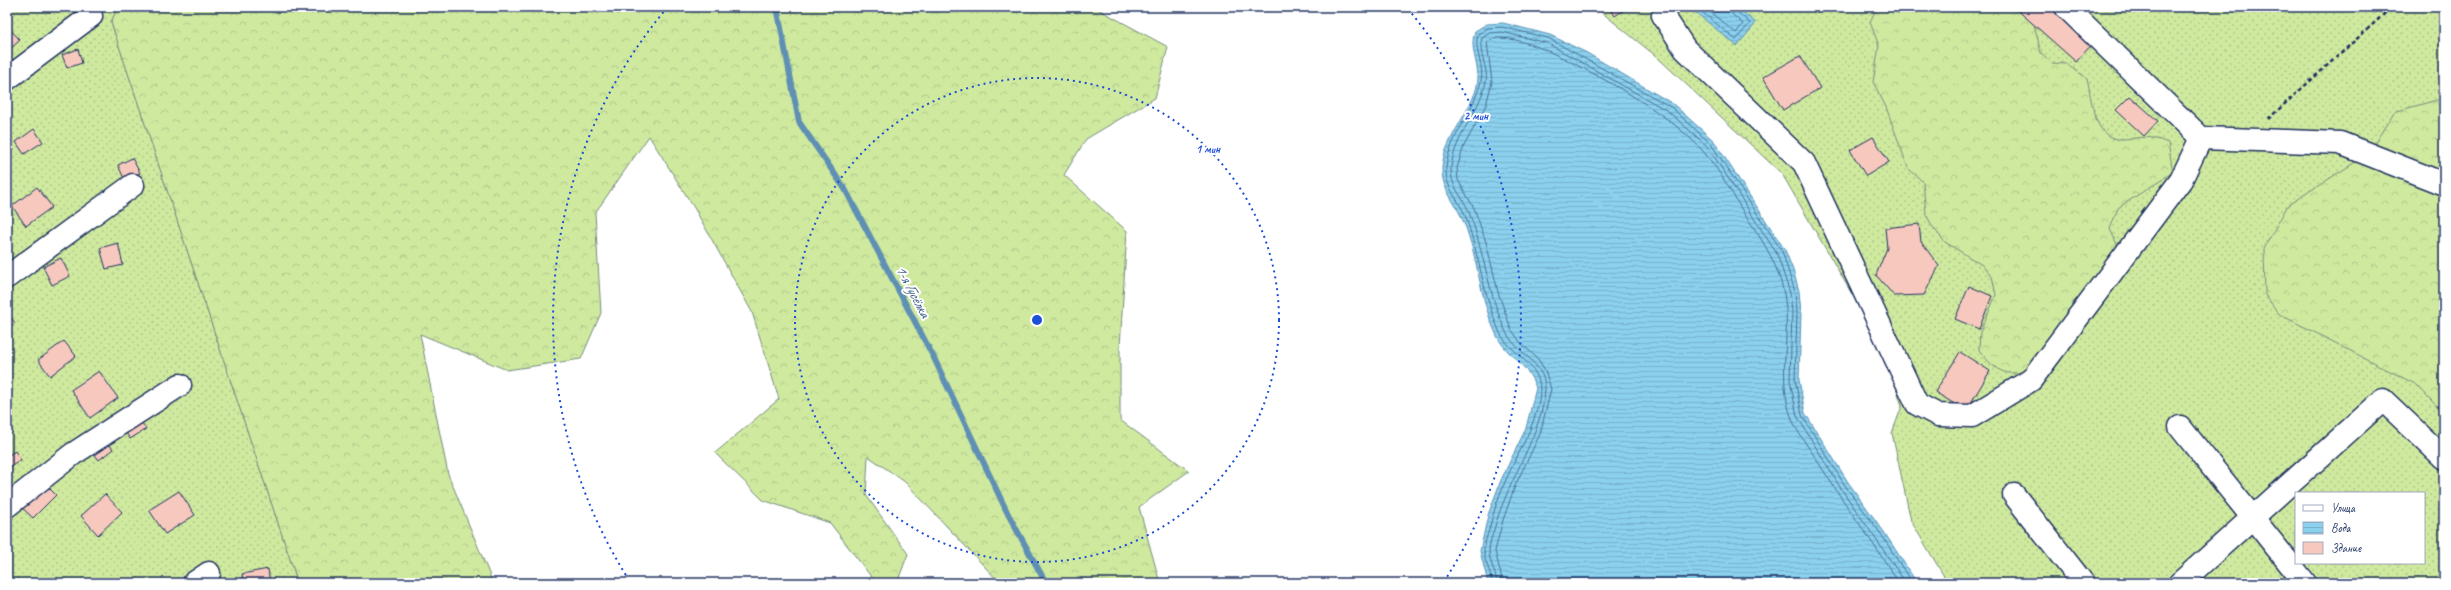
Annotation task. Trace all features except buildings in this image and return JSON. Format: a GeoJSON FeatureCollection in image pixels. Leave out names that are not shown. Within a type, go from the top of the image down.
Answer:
{"type":"FeatureCollection","features":[{"type":"Feature","properties":{"kind":"street"},"geometry":{"type":"LineString","coordinates":[[1668,7],[1663,15],[1685,49],[1804,163],[1917,404],[1938,415],[1972,416],[2031,380],[2181,180],[2201,138]]}},
{"type":"Feature","properties":{"kind":"street"},"geometry":{"type":"LineString","coordinates":[[7,79],[90,11]]}},
{"type":"Feature","properties":{"kind":"street"},"geometry":{"type":"LineString","coordinates":[[2079,11],[2201,138],[2340,143],[2444,184]]}},
{"type":"Feature","properties":{"kind":"street"},"geometry":{"type":"LineString","coordinates":[[7,277],[132,185]]}},
{"type":"Feature","properties":{"kind":"street"},"geometry":{"type":"LineString","coordinates":[[7,506],[73,454],[180,386]]}},
{"type":"Feature","properties":{"kind":"street"},"geometry":{"type":"LineString","coordinates":[[2180,583],[2383,400],[2444,458]]}},
{"type":"Feature","properties":{"kind":"street"},"geometry":{"type":"LineString","coordinates":[[2180,428],[2254,517],[2305,583]]}},
{"type":"Feature","properties":{"kind":"street"},"geometry":{"type":"LineString","coordinates":[[2014,495],[2083,583]]}},
{"type":"Feature","properties":{"kind":"path"},"geometry":{"type":"LineString","coordinates":[[2246,139],[2392,7]]}},
{"type":"Feature","properties":{"kind":"green space"},"geometry":{"type":"Polygon","coordinates":[[[7,7],[118,7],[111,22],[298,583],[7,583],[7,7]]]}},
{"type":"Feature","properties":{"kind":"green space"},"geometry":{"type":"Polygon","coordinates":[[[118,7],[1094,7],[1168,47],[1155,98],[1086,139],[1064,175],[1127,231],[1120,347],[1120,420],[1189,471],[1139,507],[1160,583],[1000,583],[905,482],[868,456],[866,495],[908,554],[897,583],[876,583],[830,523],[763,500],[715,453],[779,399],[752,312],[696,211],[649,136],[595,213],[601,313],[581,359],[507,370],[420,334],[448,474],[493,583],[298,583],[111,22],[118,7]]]}},
{"type":"Feature","properties":{"kind":"green space"},"geometry":{"type":"Polygon","coordinates":[[[1595,7],[2444,7],[2444,583],[1948,583],[1911,521],[1892,433],[1902,406],[1884,349],[1782,174],[1657,57],[1595,7]]]}},
{"type":"Feature","properties":{"kind":"green space"},"geometry":{"type":"Polygon","coordinates":[[[1877,7],[2014,7],[2034,24],[2041,53],[2052,63],[2066,64],[2087,78],[2096,118],[2105,134],[2113,138],[2123,139],[2141,137],[2161,140],[2168,143],[2173,172],[2118,208],[2110,229],[2120,251],[2038,367],[2019,372],[2004,372],[1992,365],[1979,350],[1980,332],[1996,295],[1992,276],[1982,265],[1945,242],[1932,226],[1926,214],[1923,182],[1908,168],[1886,107],[1873,82],[1879,46],[1870,22],[1877,7]]]}},
{"type":"Feature","properties":{"kind":"green space"},"geometry":{"type":"Polygon","coordinates":[[[2444,98],[2444,414],[2417,385],[2279,314],[2265,295],[2264,248],[2288,205],[2368,154],[2394,112],[2444,98]]]}},
{"type":"Feature","properties":{"kind":"water"},"geometry":{"type":"Polygon","coordinates":[[[1737,7],[1756,23],[1737,46],[1690,8],[1737,7]]]}},
{"type":"Feature","properties":{"kind":"water"},"geometry":{"type":"Polygon","coordinates":[[[1503,23],[1550,35],[1587,53],[1673,104],[1714,141],[1785,250],[1793,270],[1799,291],[1801,312],[1799,380],[1805,413],[1848,482],[1884,532],[1917,583],[1488,583],[1480,551],[1488,515],[1501,480],[1526,428],[1536,388],[1528,372],[1506,350],[1497,336],[1486,306],[1471,244],[1460,214],[1443,181],[1442,167],[1444,155],[1454,132],[1467,110],[1476,89],[1478,72],[1473,49],[1473,37],[1475,31],[1487,24],[1503,23]]]}},
{"type":"Feature","properties":{"kind":"waterway","name":"1-я Гусёлка"},"geometry":{"type":"LineString","coordinates":[[777,7],[799,122],[845,189],[933,356],[1008,514],[1046,583]]}}]}
